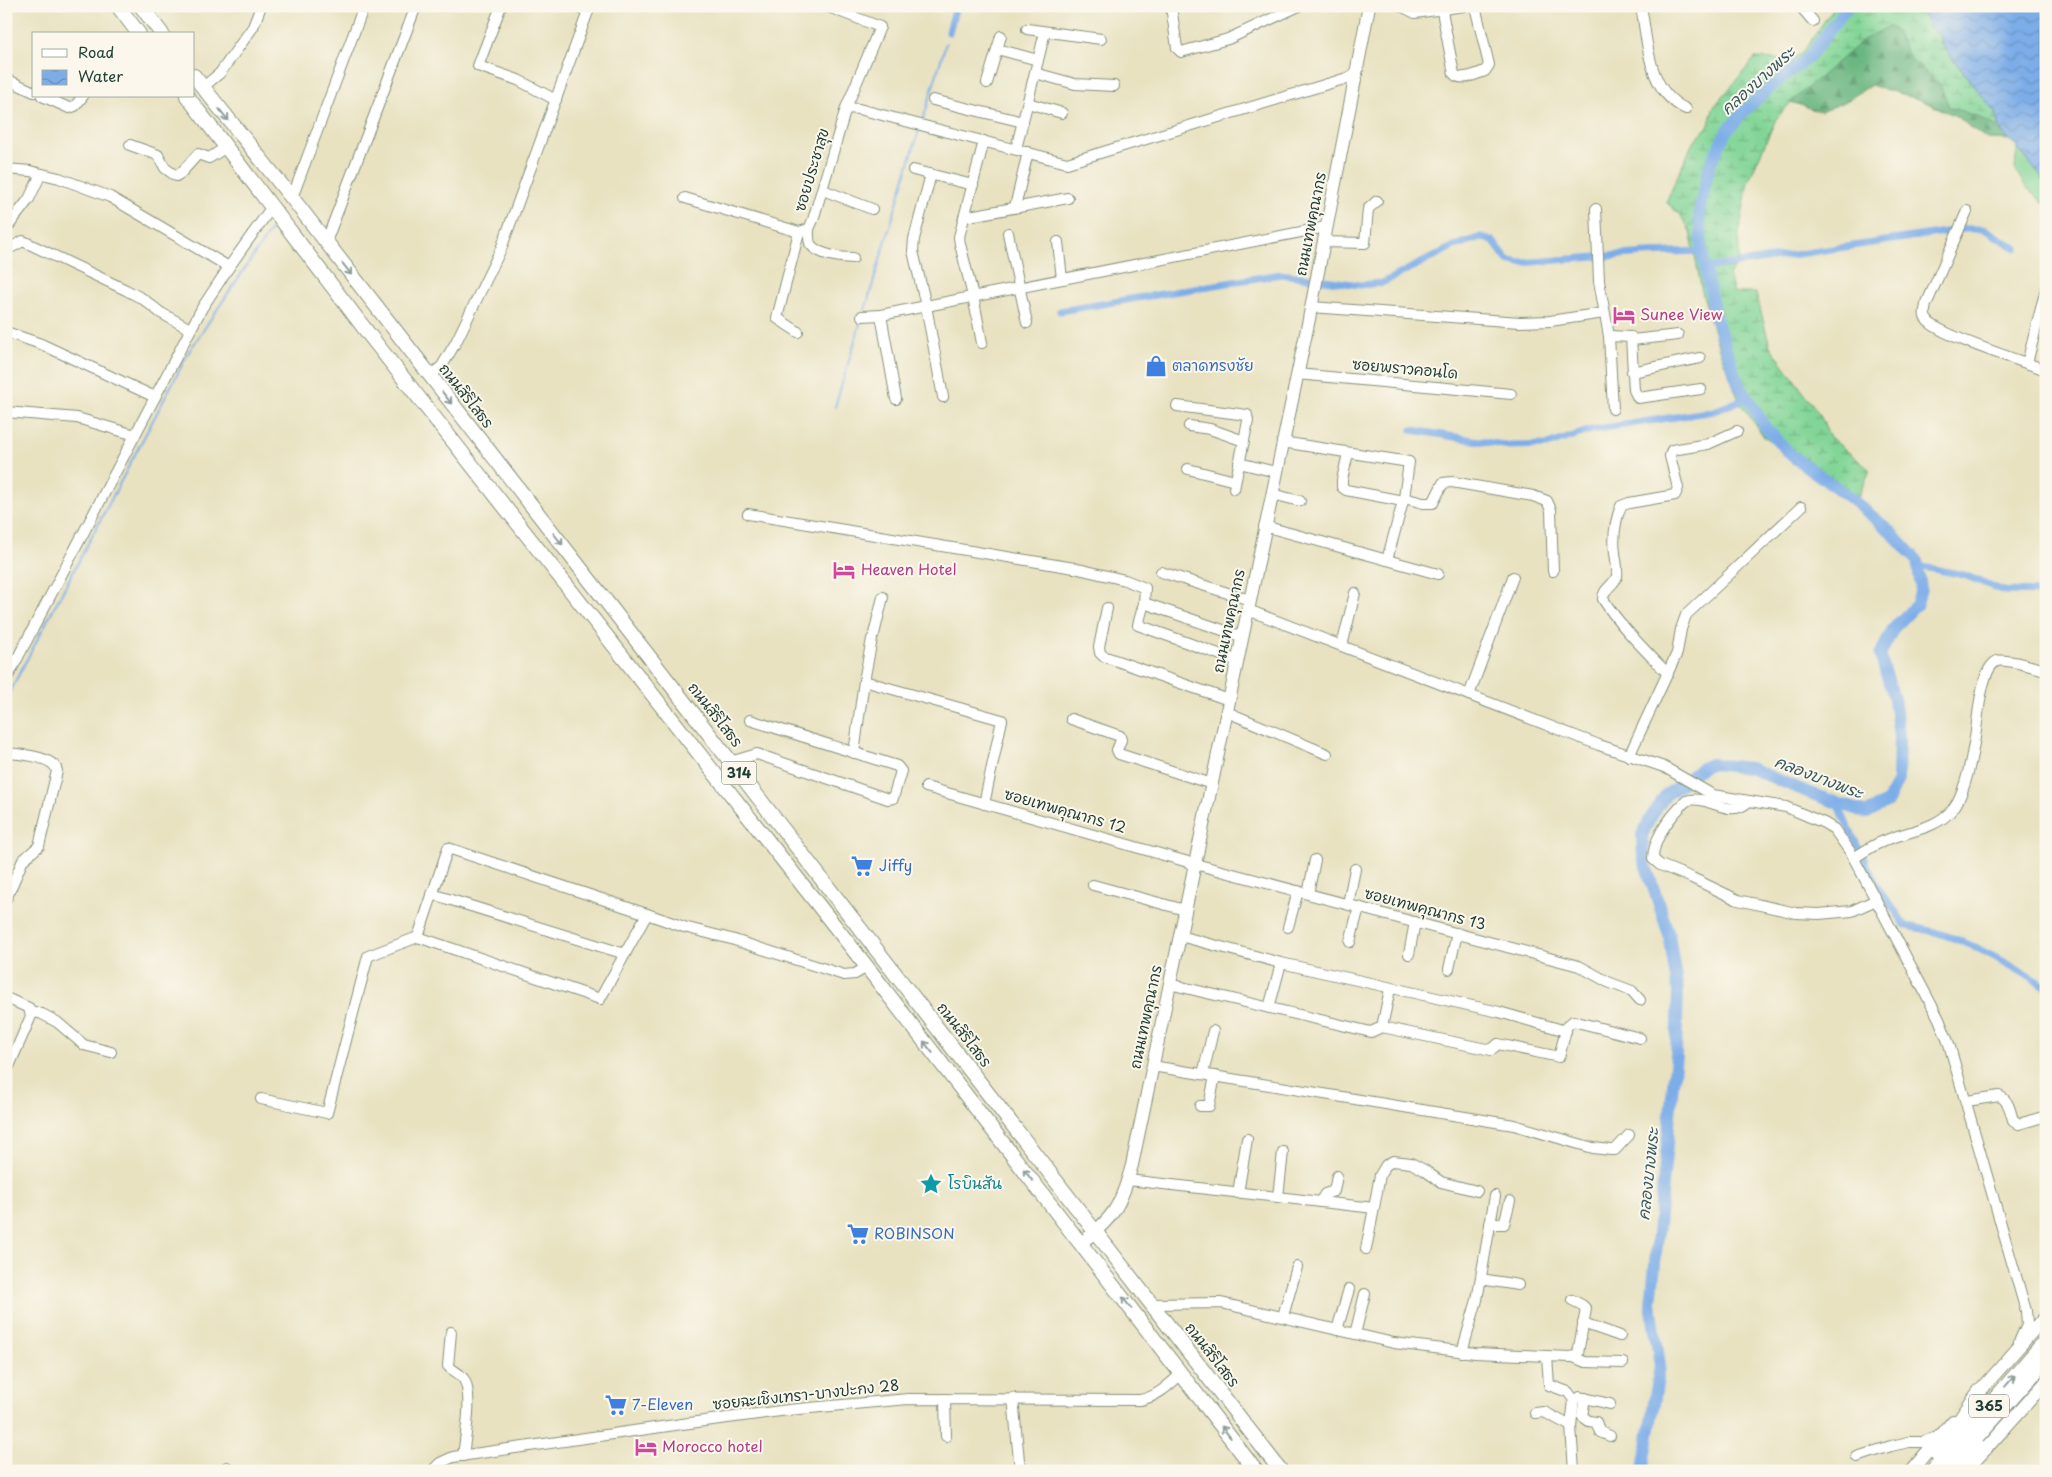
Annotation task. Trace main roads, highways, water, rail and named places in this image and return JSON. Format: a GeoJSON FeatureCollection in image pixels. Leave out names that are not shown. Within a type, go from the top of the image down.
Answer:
{"type":"FeatureCollection","features":[{"type":"Feature","properties":{"kind":"highway"},"geometry":{"type":"LineString","coordinates":[[118,6],[137,32]]}},
{"type":"Feature","properties":{"kind":"highway"},"geometry":{"type":"LineString","coordinates":[[141,6],[160,32]]}},
{"type":"Feature","properties":{"kind":"highway","name":"ถนนสิริโสธร"},"geometry":{"type":"LineString","coordinates":[[198,82],[292,198],[1281,1471]]}},
{"type":"Feature","properties":{"kind":"highway","name":"314"},"geometry":{"type":"LineString","coordinates":[[188,98],[518,525],[867,967],[1256,1471]]}},
{"type":"Feature","properties":{"kind":"highway"},"geometry":{"type":"LineString","coordinates":[[518,525],[535,511]]}},
{"type":"Feature","properties":{"kind":"highway","name":"365"},"geometry":{"type":"LineString","coordinates":[[1932,1471],[2046,1340]]}},
{"type":"Feature","properties":{"kind":"highway","name":"365"},"geometry":{"type":"LineString","coordinates":[[1947,1471],[2046,1360]]}},
{"type":"Feature","properties":{"kind":"highway"},"geometry":{"type":"LineString","coordinates":[[1961,1471],[2046,1365]]}},
{"type":"Feature","properties":{"kind":"highway"},"geometry":{"type":"LineString","coordinates":[[1926,1471],[1980,1391]]}},
{"type":"Feature","properties":{"kind":"main road","name":"ถนนเทพคุณากร"},"geometry":{"type":"LineString","coordinates":[[1080,1243],[1096,1232],[1112,1216],[1119,1206],[1128,1180],[1311,306],[1369,6]]}},
{"type":"Feature","properties":{"kind":"main road","name":"365"},"geometry":{"type":"LineString","coordinates":[[1911,1471],[2046,1315]]}},
{"type":"Feature","properties":{"kind":"main road","name":"365"},"geometry":{"type":"LineString","coordinates":[[1966,1471],[2046,1382]]}},
{"type":"Feature","properties":{"kind":"water"},"geometry":{"type":"Polygon","coordinates":[[[1919,6],[2046,6],[2046,183],[1999,128],[1995,112],[1941,44],[1941,36],[1930,28],[1919,6]]]}},
{"type":"Feature","properties":{"kind":"waterway"},"geometry":{"type":"LineString","coordinates":[[949,32],[956,6]]}},
{"type":"Feature","properties":{"kind":"waterway","name":"คลองบางพระ"},"geometry":{"type":"LineString","coordinates":[[1643,1471],[1660,1366],[1651,1303],[1676,1055],[1678,991],[1669,935],[1643,857],[1642,835],[1665,796],[1700,769],[1710,764],[1750,768],[1812,794],[1867,813],[1888,801],[1898,780],[1899,736],[1894,698],[1880,655],[1893,629],[1917,604],[1921,588],[1917,560],[1890,531],[1848,496],[1792,456],[1766,428],[1738,383],[1716,319],[1703,257],[1699,212],[1709,167],[1726,132],[1749,106],[1809,57],[1848,6]]}},
{"type":"Feature","properties":{"kind":"waterway"},"geometry":{"type":"LineString","coordinates":[[923,120],[946,43]]}},
{"type":"Feature","properties":{"kind":"waterway"},"geometry":{"type":"LineString","coordinates":[[865,310],[919,130]]}},
{"type":"Feature","properties":{"kind":"waterway"},"geometry":{"type":"LineString","coordinates":[[6,699],[190,350],[272,228]]}},
{"type":"Feature","properties":{"kind":"waterway"},"geometry":{"type":"LineString","coordinates":[[1706,268],[1965,229],[1984,229],[2016,248]]}},
{"type":"Feature","properties":{"kind":"waterway"},"geometry":{"type":"LineString","coordinates":[[1060,311],[1281,274],[1360,285],[1382,283],[1454,246],[1481,237],[1493,241],[1507,260],[1520,263],[1646,253],[1703,251]]}},
{"type":"Feature","properties":{"kind":"waterway"},"geometry":{"type":"LineString","coordinates":[[835,407],[861,321]]}},
{"type":"Feature","properties":{"kind":"waterway"},"geometry":{"type":"LineString","coordinates":[[1412,430],[1510,446],[1547,445],[1591,430],[1714,411],[1747,398]]}},
{"type":"Feature","properties":{"kind":"waterway"},"geometry":{"type":"LineString","coordinates":[[1918,566],[1964,575],[2004,591],[2046,592]]}},
{"type":"Feature","properties":{"kind":"waterway"},"geometry":{"type":"LineString","coordinates":[[1836,802],[1878,888],[1906,926],[1961,941],[1995,957],[2046,986]]}},
{"type":"Feature","properties":{"kind":"place","name":"Sunee View"},"geometry":{"type":"Point","coordinates":[1624,315]}},
{"type":"Feature","properties":{"kind":"place","name":"ตลาดทรงชัย"},"geometry":{"type":"Point","coordinates":[1156,366]}},
{"type":"Feature","properties":{"kind":"place","name":"Heaven Hotel"},"geometry":{"type":"Point","coordinates":[844,570]}},
{"type":"Feature","properties":{"kind":"place","name":"Jiffy"},"geometry":{"type":"Point","coordinates":[862,866]}},
{"type":"Feature","properties":{"kind":"place","name":"โรบินสัน"},"geometry":{"type":"Point","coordinates":[931,1184]}},
{"type":"Feature","properties":{"kind":"place","name":"ROBINSON"},"geometry":{"type":"Point","coordinates":[858,1234]}},
{"type":"Feature","properties":{"kind":"place","name":"7-Eleven"},"geometry":{"type":"Point","coordinates":[616,1405]}},
{"type":"Feature","properties":{"kind":"place","name":"Morocco hotel"},"geometry":{"type":"Point","coordinates":[646,1447]}}]}
